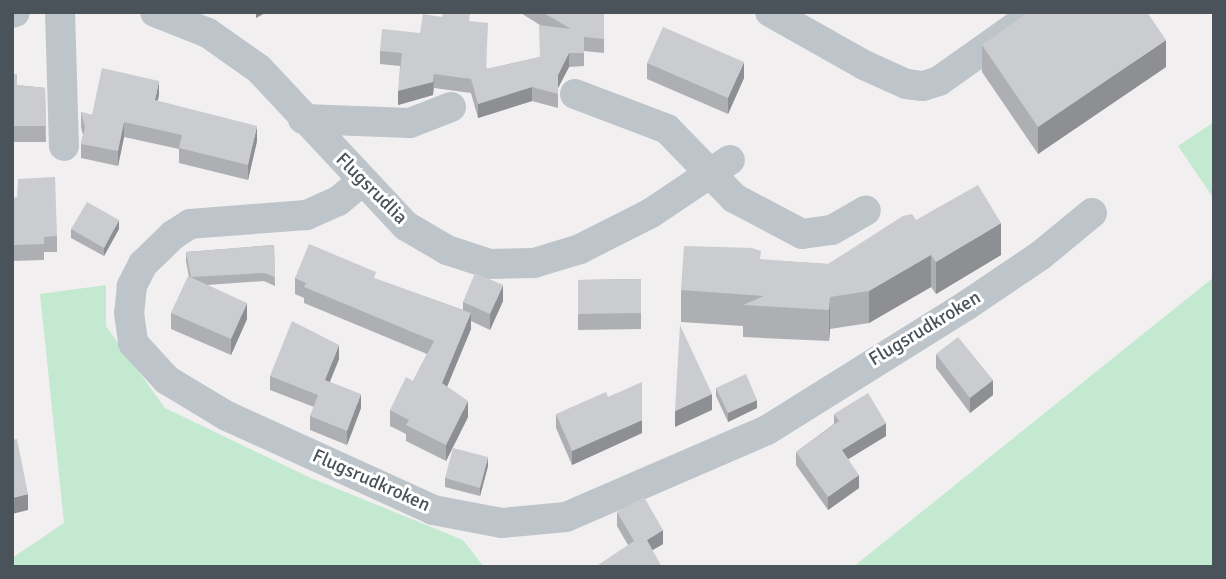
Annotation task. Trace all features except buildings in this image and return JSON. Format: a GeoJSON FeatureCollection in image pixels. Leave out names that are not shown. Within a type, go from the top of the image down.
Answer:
{"type":"FeatureCollection","features":[{"type":"Feature","properties":{"kind":"street"},"geometry":{"type":"LineString","coordinates":[[60,12],[64,146]]}},
{"type":"Feature","properties":{"kind":"street","name":"Flugsrudlia"},"geometry":{"type":"LineString","coordinates":[[155,12],[208,33],[259,69],[361,182],[406,226],[447,250],[490,264],[520,264],[580,249],[651,213],[721,167]]}},
{"type":"Feature","properties":{"kind":"street"},"geometry":{"type":"LineString","coordinates":[[770,12],[864,65],[905,84],[923,86],[939,81],[1036,12]]}},
{"type":"Feature","properties":{"kind":"street"},"geometry":{"type":"LineString","coordinates":[[575,94],[667,129],[721,167],[734,198],[802,234],[832,230],[866,210]]}},
{"type":"Feature","properties":{"kind":"street"},"geometry":{"type":"LineString","coordinates":[[303,118],[410,123],[451,107]]}},
{"type":"Feature","properties":{"kind":"street","name":"Flugsrudkroken"},"geometry":{"type":"LineString","coordinates":[[361,182],[338,201],[306,215],[190,225],[173,235],[143,264],[132,286],[129,313],[133,343],[167,380],[227,416],[420,505],[502,523],[566,517],[767,430],[988,291],[1092,213]]}},
{"type":"Feature","properties":{"kind":"green space"},"geometry":{"type":"Polygon","coordinates":[[[1214,122],[1214,199],[1178,146],[1214,122]]]}},
{"type":"Feature","properties":{"kind":"green space"},"geometry":{"type":"Polygon","coordinates":[[[1214,277],[1214,567],[853,567],[1214,277]]]}},
{"type":"Feature","properties":{"kind":"green space"},"geometry":{"type":"Polygon","coordinates":[[[106,285],[106,326],[165,408],[311,478],[463,540],[484,567],[12,567],[12,558],[64,523],[40,294],[106,285]]]}}]}
